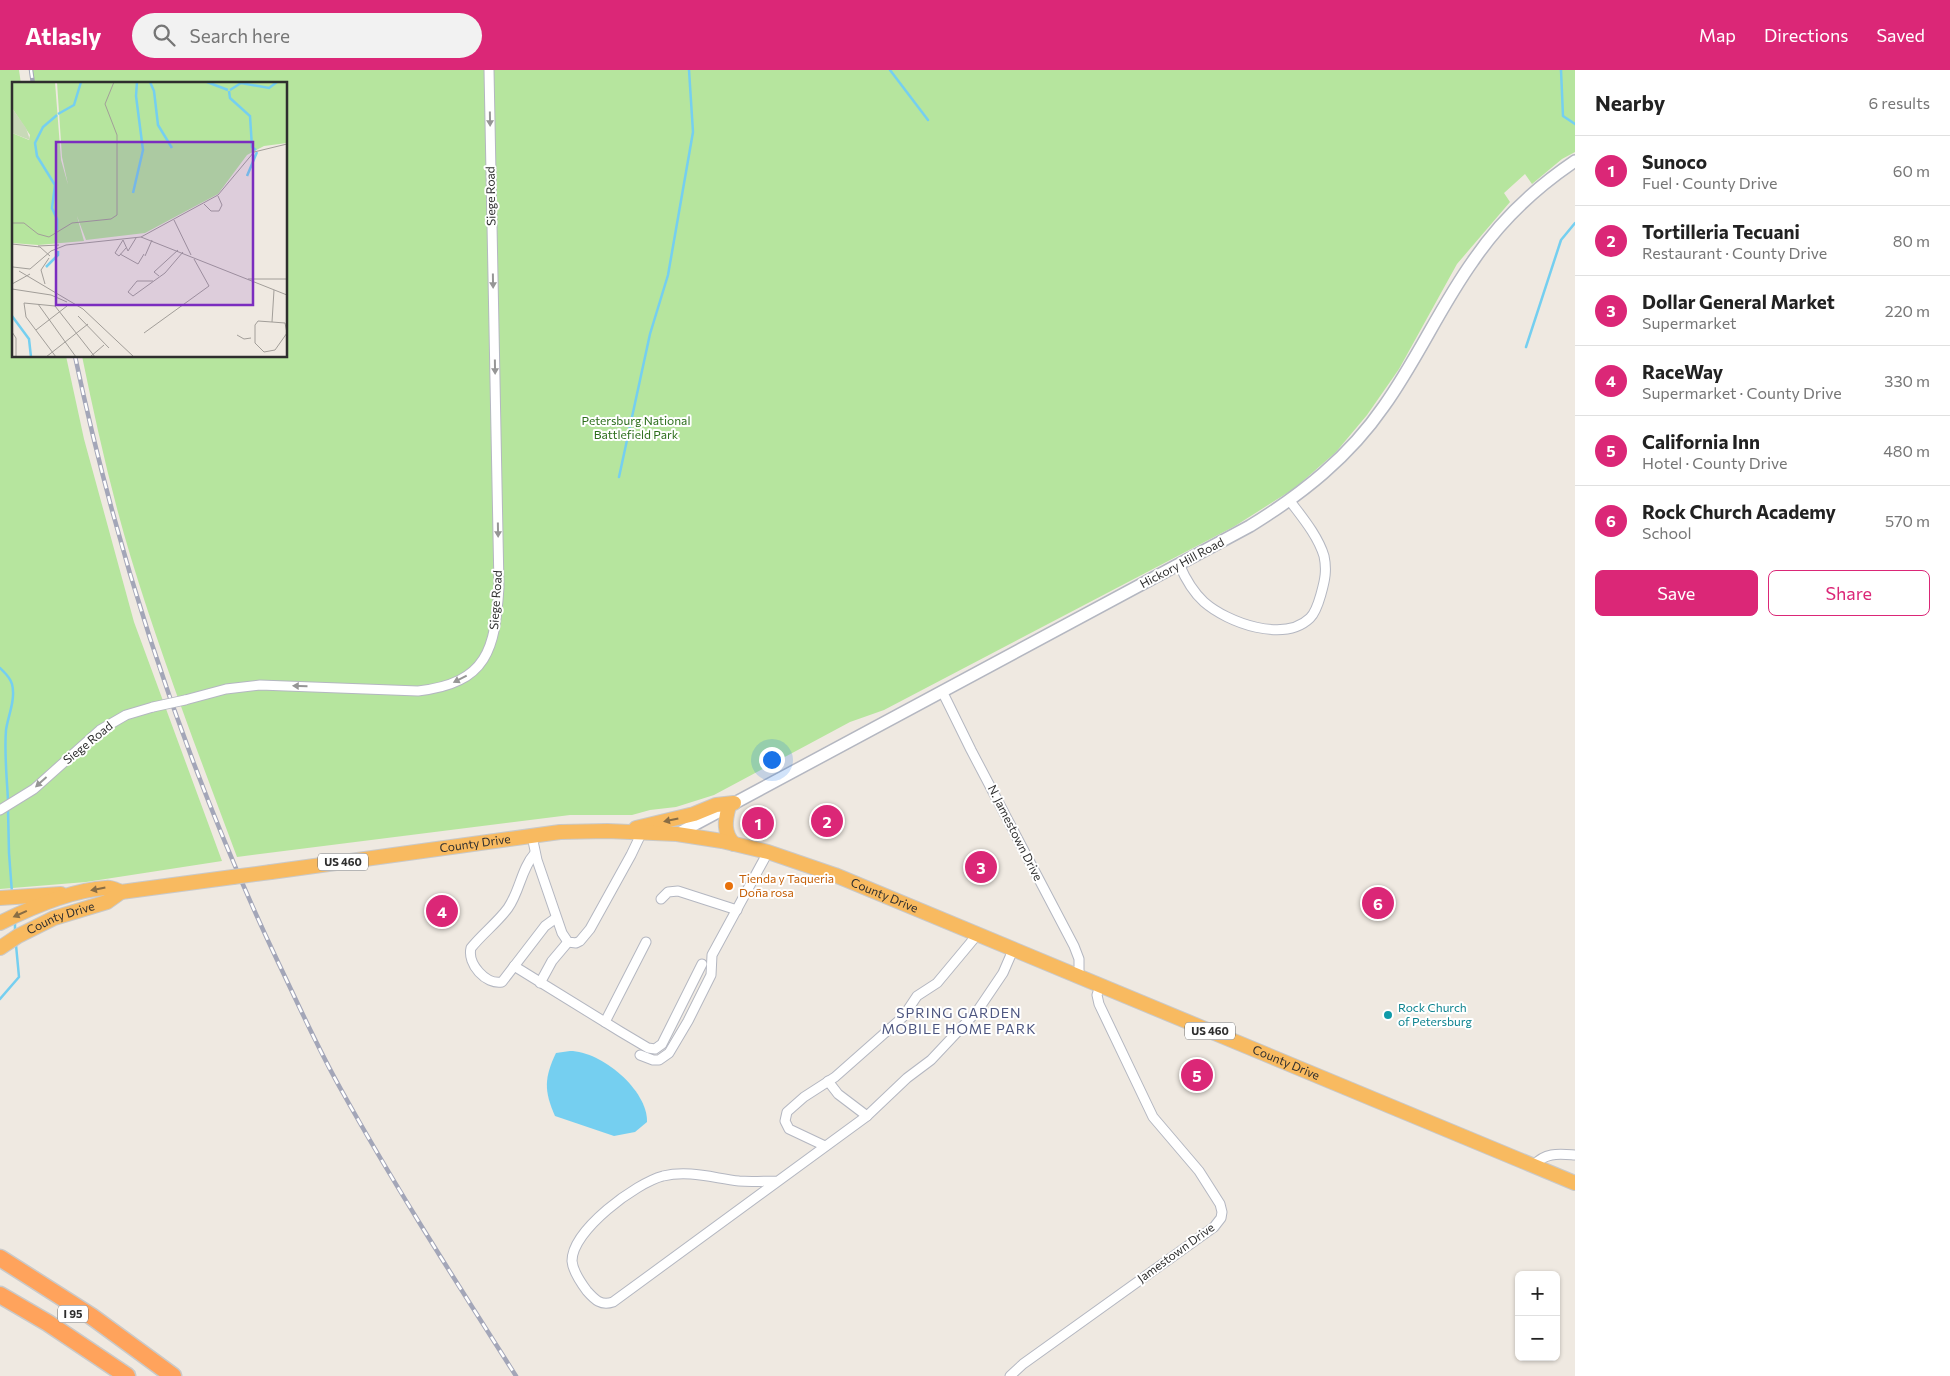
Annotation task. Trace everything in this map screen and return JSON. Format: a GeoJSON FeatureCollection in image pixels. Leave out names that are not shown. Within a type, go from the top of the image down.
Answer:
{"type":"FeatureCollection","features":[{"type":"Feature","properties":{"kind":"highway"},"geometry":{"type":"LineString","coordinates":[[620,832],[694,814],[716,805],[732,804],[726,828],[730,840],[734,844]]}},
{"type":"Feature","properties":{"kind":"highway","name":"County Drive"},"geometry":{"type":"LineString","coordinates":[[0,923],[32,908],[74,894],[108,887],[120,892],[572,832],[677,834],[768,852],[835,875],[1575,1183]]}},
{"type":"Feature","properties":{"kind":"highway","name":"County Drive"},"geometry":{"type":"LineString","coordinates":[[0,948],[18,936],[54,918],[108,902],[120,892]]}},
{"type":"Feature","properties":{"kind":"highway"},"geometry":{"type":"LineString","coordinates":[[0,898],[74,894]]}},
{"type":"Feature","properties":{"kind":"highway"},"geometry":{"type":"LineString","coordinates":[[0,1258],[91,1316],[147,1358]]}},
{"type":"Feature","properties":{"kind":"highway","name":"I 95"},"geometry":{"type":"LineString","coordinates":[[0,1270],[147,1358],[173,1376]]}},
{"type":"Feature","properties":{"kind":"highway","name":"I 95"},"geometry":{"type":"LineString","coordinates":[[0,1295],[48,1323],[127,1376]]}},
{"type":"Feature","properties":{"kind":"highway"},"geometry":{"type":"LineString","coordinates":[[0,1308],[91,1351]]}},
{"type":"Feature","properties":{"kind":"street","name":"Siege Road"},"geometry":{"type":"LineString","coordinates":[[0,810],[34,789],[100,730],[126,715],[226,689],[260,685],[418,691],[440,688],[471,673],[489,650],[497,621],[499,586],[489,70]]}},
{"type":"Feature","properties":{"kind":"street","name":"Hickory Hill Road"},"geometry":{"type":"LineString","coordinates":[[677,834],[1250,526],[1290,501],[1334,464],[1377,416],[1402,381],[1462,276],[1492,236],[1527,199],[1575,160]]}},
{"type":"Feature","properties":{"kind":"street"},"geometry":{"type":"LineString","coordinates":[[1179,564],[1188,582],[1204,602],[1234,621],[1256,627],[1280,630],[1303,623],[1312,616],[1327,576],[1324,556],[1316,540],[1290,501]]}},
{"type":"Feature","properties":{"kind":"street","name":"N. Jamestown Drive"},"geometry":{"type":"LineString","coordinates":[[942,691],[1074,946],[1079,959],[1078,977]]}},
{"type":"Feature","properties":{"kind":"street"},"geometry":{"type":"LineString","coordinates":[[532,836],[535,853],[562,933],[568,942],[576,943],[590,929],[642,832]]}},
{"type":"Feature","properties":{"kind":"street"},"geometry":{"type":"LineString","coordinates":[[640,1055],[653,1060],[664,1057],[669,1053],[688,1021],[711,975],[712,955],[768,852]]}},
{"type":"Feature","properties":{"kind":"street"},"geometry":{"type":"LineString","coordinates":[[535,853],[527,864],[516,895],[507,909],[473,946],[470,953],[471,961],[482,974],[495,982],[502,982],[546,926],[556,918]]}},
{"type":"Feature","properties":{"kind":"street"},"geometry":{"type":"LineString","coordinates":[[661,899],[668,892],[678,891],[737,910]]}},
{"type":"Feature","properties":{"kind":"street"},"geometry":{"type":"LineString","coordinates":[[825,1146],[789,1129],[785,1120],[787,1112],[828,1081],[903,1017],[917,996],[937,983],[976,935]]}},
{"type":"Feature","properties":{"kind":"street"},"geometry":{"type":"LineString","coordinates":[[540,983],[552,961],[568,942]]}},
{"type":"Feature","properties":{"kind":"street"},"geometry":{"type":"LineString","coordinates":[[605,1022],[646,942]]}},
{"type":"Feature","properties":{"kind":"street"},"geometry":{"type":"LineString","coordinates":[[777,1181],[738,1181],[683,1174],[650,1181],[640,1186],[604,1213],[586,1229],[576,1245],[573,1256],[574,1269],[594,1299],[602,1304],[613,1302],[867,1116],[907,1078],[930,1060],[978,1010],[1003,973],[1014,950]]}},
{"type":"Feature","properties":{"kind":"street"},"geometry":{"type":"LineString","coordinates":[[514,966],[648,1048],[659,1047],[676,1018],[702,964]]}},
{"type":"Feature","properties":{"kind":"street","name":"Jamestown Drive"},"geometry":{"type":"LineString","coordinates":[[1010,1376],[1023,1364],[1214,1227],[1221,1218],[1220,1204],[1199,1171],[1162,1129],[1149,1110],[1099,1004],[1097,995],[1100,986]]}},
{"type":"Feature","properties":{"kind":"street"},"geometry":{"type":"LineString","coordinates":[[828,1081],[838,1094],[867,1116]]}},
{"type":"Feature","properties":{"kind":"street"},"geometry":{"type":"LineString","coordinates":[[1534,1165],[1550,1155],[1575,1155]]}},
{"type":"Feature","properties":{"kind":"green space"},"geometry":{"type":"Polygon","coordinates":[[[0,70],[19,70],[21,82],[12,82],[12,358],[66,358],[84,439],[134,622],[222,861],[86,882],[0,889],[0,70]]]}},
{"type":"Feature","properties":{"kind":"green space","name":"Petersburg National Battlefield Park"},"geometry":{"type":"Polygon","coordinates":[[[32,70],[1575,70],[1575,152],[1562,159],[1532,184],[1525,174],[1504,193],[1510,202],[1457,264],[1399,369],[1367,415],[1336,452],[1295,488],[1235,526],[884,710],[850,722],[714,795],[676,807],[650,810],[632,815],[570,815],[237,857],[168,671],[131,558],[104,458],[82,358],[288,358],[288,82],[34,82],[32,70]]]}},
{"type":"Feature","properties":{"kind":"water"},"geometry":{"type":"Polygon","coordinates":[[[570,1051],[595,1058],[620,1074],[640,1097],[647,1122],[635,1132],[614,1136],[555,1116],[547,1092],[549,1070],[556,1053],[570,1051]]]}},
{"type":"Feature","properties":{"kind":"waterway"},"geometry":{"type":"LineString","coordinates":[[619,477],[650,334],[668,275],[693,132],[689,70]]}},
{"type":"Feature","properties":{"kind":"waterway"},"geometry":{"type":"LineString","coordinates":[[890,70],[928,120]]}},
{"type":"Feature","properties":{"kind":"waterway"},"geometry":{"type":"LineString","coordinates":[[1561,70],[1563,116],[1575,124]]}},
{"type":"Feature","properties":{"kind":"waterway"},"geometry":{"type":"LineString","coordinates":[[1526,347],[1561,240],[1575,223]]}},
{"type":"Feature","properties":{"kind":"waterway"},"geometry":{"type":"LineString","coordinates":[[0,668],[10,679],[13,690],[5,739],[8,801]]}},
{"type":"Feature","properties":{"kind":"waterway"},"geometry":{"type":"LineString","coordinates":[[8,810],[12,893]]}},
{"type":"Feature","properties":{"kind":"waterway"},"geometry":{"type":"LineString","coordinates":[[15,924],[15,930]]}},
{"type":"Feature","properties":{"kind":"waterway"},"geometry":{"type":"LineString","coordinates":[[0,999],[19,977],[16,945]]}},
{"type":"Feature","properties":{"kind":"railway"},"geometry":{"type":"LineString","coordinates":[[31,70],[33,82]]}},
{"type":"Feature","properties":{"kind":"railway"},"geometry":{"type":"LineString","coordinates":[[75,358],[112,512],[159,665],[185,741],[245,889],[309,1028],[343,1093],[406,1201],[516,1376]]}},
{"type":"Feature","properties":{"kind":"place","name":"Tortilleria Tecuani"},"geometry":{"type":"Point","coordinates":[827,821]}},
{"type":"Feature","properties":{"kind":"place","name":"Sunoco"},"geometry":{"type":"Point","coordinates":[758,823]}},
{"type":"Feature","properties":{"kind":"place","name":"Dollar General Market"},"geometry":{"type":"Point","coordinates":[981,867]}},
{"type":"Feature","properties":{"kind":"place","name":"Tienda y Taqueria Doña rosa"},"geometry":{"type":"Point","coordinates":[729,886]}},
{"type":"Feature","properties":{"kind":"place","name":"Rock Church Academy"},"geometry":{"type":"Point","coordinates":[1378,903]}},
{"type":"Feature","properties":{"kind":"place","name":"RaceWay"},"geometry":{"type":"Point","coordinates":[442,911]}},
{"type":"Feature","properties":{"kind":"place","name":"Rock Church of Petersburg"},"geometry":{"type":"Point","coordinates":[1388,1015]}},
{"type":"Feature","properties":{"kind":"place","name":"California Inn"},"geometry":{"type":"Point","coordinates":[1197,1075]}},
{"type":"Feature","properties":{"kind":"district","name":"SPRING GARDEN MOBILE HOME PARK"},"geometry":{"type":"Point","coordinates":[959,1022]}}]}
